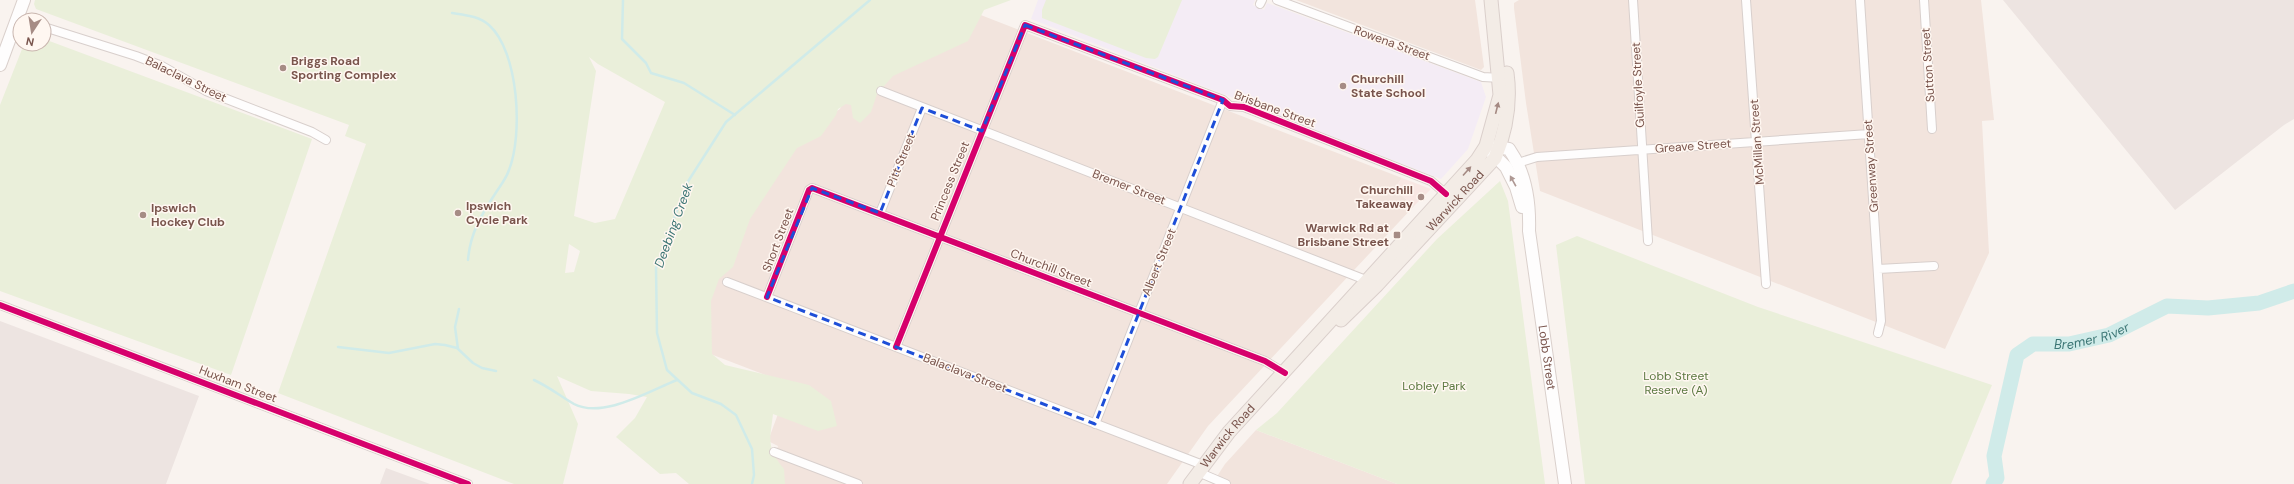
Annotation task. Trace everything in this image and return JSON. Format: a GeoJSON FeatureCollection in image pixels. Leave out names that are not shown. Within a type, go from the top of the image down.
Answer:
{"type":"FeatureCollection","features":[{"type":"Feature","properties":{"kind":"main road"},"geometry":{"type":"LineString","coordinates":[[21,12],[24,0]]}},
{"type":"Feature","properties":{"kind":"main road","name":"Warwick Road"},"geometry":{"type":"LineString","coordinates":[[1190,484],[1229,432],[1301,356],[1340,310],[1373,283],[1497,153],[1508,104],[1491,0]]}},
{"type":"Feature","properties":{"kind":"main road","name":"Warwick Road"},"geometry":{"type":"LineString","coordinates":[[1499,0],[1500,48]]}},
{"type":"Feature","properties":{"kind":"main road"},"geometry":{"type":"LineString","coordinates":[[0,65],[12,37]]}},
{"type":"Feature","properties":{"kind":"main road","name":"Warwick Road"},"geometry":{"type":"LineString","coordinates":[[1373,283],[1446,194],[1477,160],[1486,146],[1504,78]]}},
{"type":"Feature","properties":{"kind":"main road","name":"Lobb Street"},"geometry":{"type":"LineString","coordinates":[[1486,146],[1497,153],[1516,187],[1529,231],[1565,484]]}},
{"type":"Feature","properties":{"kind":"main road","name":"Lobb Street"},"geometry":{"type":"LineString","coordinates":[[1497,153],[1509,149],[1518,163],[1526,184],[1530,215],[1529,231]]}},
{"type":"Feature","properties":{"kind":"street","name":"Rowena Street"},"geometry":{"type":"LineString","coordinates":[[1277,0],[1483,77],[1504,78]]}},
{"type":"Feature","properties":{"kind":"street","name":"Guilfoyle Street"},"geometry":{"type":"LineString","coordinates":[[1633,0],[1648,241]]}},
{"type":"Feature","properties":{"kind":"street","name":"McMillan Street"},"geometry":{"type":"LineString","coordinates":[[1746,0],[1766,284]]}},
{"type":"Feature","properties":{"kind":"street","name":"Greenway Street"},"geometry":{"type":"LineString","coordinates":[[1860,0],[1881,321],[1878,333]]}},
{"type":"Feature","properties":{"kind":"street","name":"Sutton Street"},"geometry":{"type":"LineString","coordinates":[[1924,0],[1932,129]]}},
{"type":"Feature","properties":{"kind":"street","name":"Brisbane Street"},"geometry":{"type":"LineString","coordinates":[[1025,25],[1223,100],[1230,106],[1244,107],[1432,181],[1446,194]]}},
{"type":"Feature","properties":{"kind":"street","name":"Princess Street"},"geometry":{"type":"LineString","coordinates":[[896,347],[1025,25]]}},
{"type":"Feature","properties":{"kind":"street","name":"Balaclava Street"},"geometry":{"type":"LineString","coordinates":[[52,30],[136,56],[162,66],[206,92],[312,132],[326,140]]}},
{"type":"Feature","properties":{"kind":"street","name":"Bremer Street"},"geometry":{"type":"LineString","coordinates":[[881,91],[1373,283]]}},
{"type":"Feature","properties":{"kind":"street","name":"Albert Street"},"geometry":{"type":"LineString","coordinates":[[1095,424],[1223,100]]}},
{"type":"Feature","properties":{"kind":"street","name":"Pitt Street"},"geometry":{"type":"LineString","coordinates":[[880,213],[922,108]]}},
{"type":"Feature","properties":{"kind":"street","name":"Greave Street"},"geometry":{"type":"LineString","coordinates":[[1518,163],[1537,157],[1869,134]]}},
{"type":"Feature","properties":{"kind":"street","name":"Churchill Street"},"geometry":{"type":"LineString","coordinates":[[809,190],[816,188],[1139,314],[1266,361],[1284,373]]}},
{"type":"Feature","properties":{"kind":"street","name":"Short Street"},"geometry":{"type":"LineString","coordinates":[[767,297],[809,190]]}},
{"type":"Feature","properties":{"kind":"street"},"geometry":{"type":"LineString","coordinates":[[1878,269],[1934,266]]}},
{"type":"Feature","properties":{"kind":"street","name":"Balaclava Street"},"geometry":{"type":"LineString","coordinates":[[727,282],[1095,424],[1201,469],[1226,484]]}},
{"type":"Feature","properties":{"kind":"street","name":"Huxham Street"},"geometry":{"type":"LineString","coordinates":[[0,305],[468,484]]}},
{"type":"Feature","properties":{"kind":"street"},"geometry":{"type":"LineString","coordinates":[[774,452],[858,484]]}},
{"type":"Feature","properties":{"kind":"highlighted area"},"geometry":{"type":"Polygon","coordinates":[[[1025,25],[1223,100],[1095,424],[767,297],[812,188],[880,213],[922,108],[982,131],[1025,25]]]}},
{"type":"Feature","properties":{"kind":"shaded area","name":"Churchill State School"},"geometry":{"type":"Polygon","coordinates":[[[1038,0],[1255,0],[1253,5],[1264,10],[1267,3],[1481,82],[1486,97],[1468,149],[1441,179],[1031,19],[1038,0]]]}},
{"type":"Feature","properties":{"kind":"shaded area"},"geometry":{"type":"Polygon","coordinates":[[[1296,0],[1475,0],[1484,67],[1481,70],[1296,0]]]}},
{"type":"Feature","properties":{"kind":"shaded area"},"geometry":{"type":"Polygon","coordinates":[[[1519,0],[1981,0],[1994,120],[1982,121],[1989,253],[1945,349],[1540,191],[1526,103],[1514,8],[1514,3],[1519,0]]]}},
{"type":"Feature","properties":{"kind":"shaded area"},"geometry":{"type":"Polygon","coordinates":[[[2003,0],[2294,0],[2294,119],[2284,125],[2175,210],[2003,0]]]}},
{"type":"Feature","properties":{"kind":"shaded area"},"geometry":{"type":"Polygon","coordinates":[[[973,12],[1402,178],[1394,189],[1414,206],[1208,426],[1167,484],[768,484],[767,476],[778,446],[768,441],[789,384],[661,335],[691,185],[814,126],[840,109],[848,86],[887,79],[973,12]]]}},
{"type":"Feature","properties":{"kind":"shaded area"},"geometry":{"type":"Polygon","coordinates":[[[1402,178],[1431,189],[1414,206],[1394,189],[1402,178]]]}},
{"type":"Feature","properties":{"kind":"shaded area"},"geometry":{"type":"Polygon","coordinates":[[[0,321],[199,396],[166,484],[0,484],[0,321]]]}},
{"type":"Feature","properties":{"kind":"shaded area"},"geometry":{"type":"Polygon","coordinates":[[[1256,430],[1397,484],[1212,484],[1225,464],[1256,430]]]}},
{"type":"Feature","properties":{"kind":"shaded area"},"geometry":{"type":"Polygon","coordinates":[[[386,468],[430,484],[380,484],[386,468]]]}},
{"type":"Feature","properties":{"kind":"green space"},"geometry":{"type":"Polygon","coordinates":[[[35,0],[1011,0],[984,10],[968,41],[893,76],[877,94],[871,112],[860,123],[853,118],[851,105],[846,104],[838,109],[836,115],[821,136],[797,148],[750,219],[733,267],[719,279],[711,301],[712,354],[725,365],[809,385],[831,401],[837,426],[818,431],[773,414],[770,437],[772,449],[774,455],[784,469],[785,484],[689,484],[676,473],[660,474],[616,437],[635,418],[647,397],[591,391],[557,376],[578,424],[563,484],[514,484],[278,393],[366,144],[345,136],[349,125],[52,15],[52,12],[44,12],[36,9],[34,4],[35,0]],[[589,57],[596,71],[574,216],[595,223],[615,219],[665,102],[598,64],[589,57]],[[569,244],[565,273],[574,272],[580,251],[569,244]]]}},
{"type":"Feature","properties":{"kind":"green space"},"geometry":{"type":"Polygon","coordinates":[[[1046,0],[1182,0],[1158,57],[1155,59],[1146,58],[1042,18],[1042,10],[1046,0]]]}},
{"type":"Feature","properties":{"kind":"green space","name":"Ipswich Hockey Club"},"geometry":{"type":"Polygon","coordinates":[[[52,42],[312,139],[231,375],[0,291],[0,105],[21,52],[52,52],[52,42]]]}},
{"type":"Feature","properties":{"kind":"green space","name":"Lobley Park"},"geometry":{"type":"Polygon","coordinates":[[[1500,181],[1508,201],[1545,484],[1397,484],[1256,430],[1277,413],[1437,239],[1500,181]]]}},
{"type":"Feature","properties":{"kind":"green space","name":"Lobb Street Reserve (A)"},"geometry":{"type":"Polygon","coordinates":[[[1577,236],[1758,307],[1992,385],[1951,484],[1585,484],[1556,245],[1577,236]]]}},
{"type":"Feature","properties":{"kind":"waterway"},"geometry":{"type":"LineString","coordinates":[[623,0],[622,39],[646,63],[651,73],[684,83],[735,115]]}},
{"type":"Feature","properties":{"kind":"waterway","name":"Deebing Creek"},"geometry":{"type":"LineString","coordinates":[[752,484],[754,475],[752,449],[736,415],[721,404],[692,393],[667,370],[657,333],[656,268],[687,183],[726,122],[870,0]]}},
{"type":"Feature","properties":{"kind":"waterway"},"geometry":{"type":"LineString","coordinates":[[452,13],[472,16],[489,25],[499,38],[507,54],[516,94],[516,136],[509,170],[477,225],[471,242],[468,260]]}},
{"type":"Feature","properties":{"kind":"waterway","name":"Bremer River"},"geometry":{"type":"LineString","coordinates":[[1993,484],[1997,478],[1994,456],[2017,355],[2033,344],[2069,344],[2109,335],[2167,306],[2208,308],[2259,303],[2294,291]]}},
{"type":"Feature","properties":{"kind":"waterway"},"geometry":{"type":"LineString","coordinates":[[458,349],[455,327],[459,309]]}},
{"type":"Feature","properties":{"kind":"waterway"},"geometry":{"type":"LineString","coordinates":[[338,347],[389,353],[435,344],[445,345],[457,348],[473,363],[482,368],[496,371]]}},
{"type":"Feature","properties":{"kind":"waterway"},"geometry":{"type":"LineString","coordinates":[[534,380],[574,404],[586,408],[612,406],[626,402],[677,380]]}},
{"type":"Feature","properties":{"kind":"cycle path"},"geometry":{"type":"LineString","coordinates":[[896,347],[1025,25],[1223,100],[1230,106],[1244,107],[1431,181],[1446,194]]}},
{"type":"Feature","properties":{"kind":"cycle path"},"geometry":{"type":"LineString","coordinates":[[767,297],[809,190],[812,188],[1265,361],[1285,373]]}},
{"type":"Feature","properties":{"kind":"cycle path"},"geometry":{"type":"LineString","coordinates":[[0,305],[468,484]]}},
{"type":"Feature","properties":{"kind":"place","name":"Briggs Road Sporting Complex"},"geometry":{"type":"Point","coordinates":[283,68]}},
{"type":"Feature","properties":{"kind":"place","name":"Churchill State School"},"geometry":{"type":"Point","coordinates":[1343,86]}},
{"type":"Feature","properties":{"kind":"place","name":"Churchill Takeaway"},"geometry":{"type":"Point","coordinates":[1421,197]}},
{"type":"Feature","properties":{"kind":"place","name":"Ipswich Cycle Park"},"geometry":{"type":"Point","coordinates":[458,213]}},
{"type":"Feature","properties":{"kind":"place","name":"Ipswich Hockey Club"},"geometry":{"type":"Point","coordinates":[143,215]}},
{"type":"Feature","properties":{"kind":"place","name":"Warwick Rd at Brisbane Street"},"geometry":{"type":"Point","coordinates":[1397,235]}}]}
